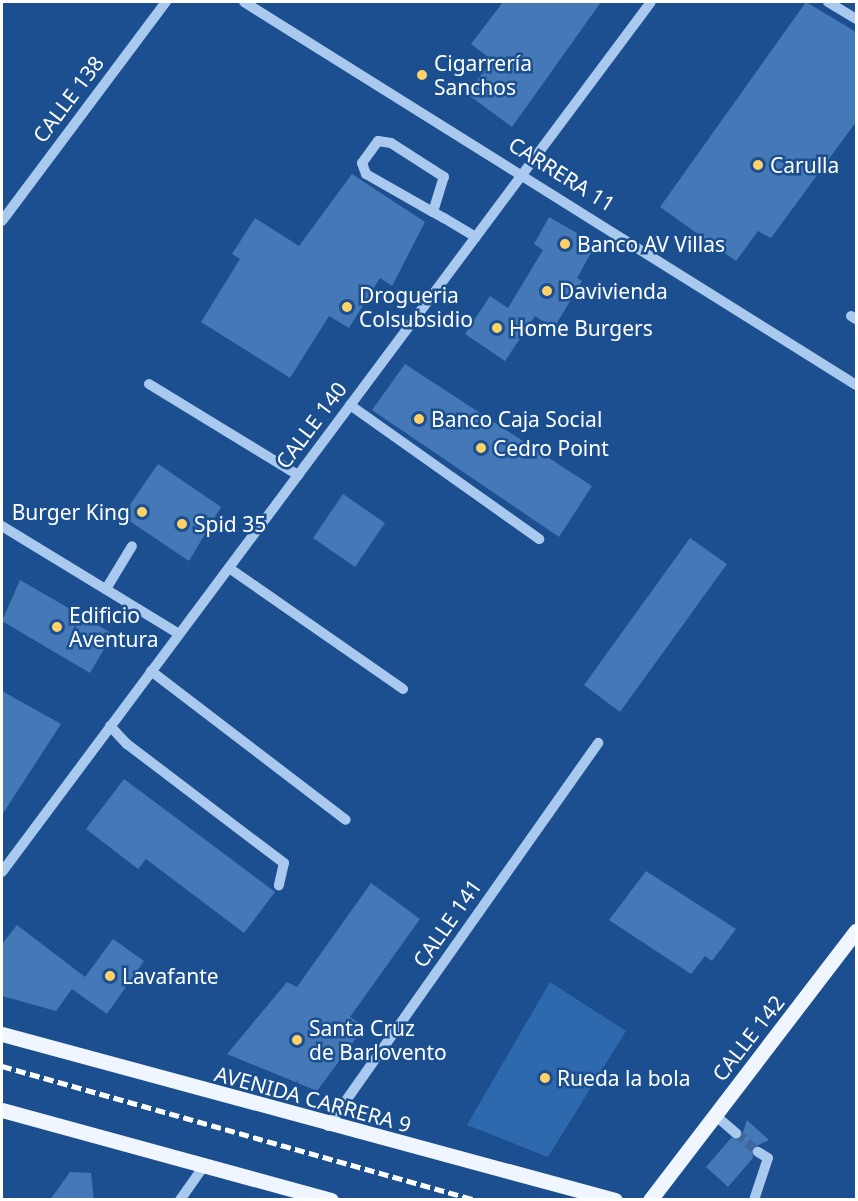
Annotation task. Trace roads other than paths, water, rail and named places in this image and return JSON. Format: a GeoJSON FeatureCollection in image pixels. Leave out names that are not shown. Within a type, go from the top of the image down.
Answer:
{"type":"FeatureCollection","features":[{"type":"Feature","properties":{"kind":"main road","name":"CALLE 142"},"geometry":{"type":"LineString","coordinates":[[650,1200],[856,931]]}},
{"type":"Feature","properties":{"kind":"main road","name":"AVENIDA CARRERA 9"},"geometry":{"type":"LineString","coordinates":[[2,1034],[328,1126],[615,1200]]}},
{"type":"Feature","properties":{"kind":"main road"},"geometry":{"type":"LineString","coordinates":[[2,1110],[331,1200]]}},
{"type":"Feature","properties":{"kind":"street","name":"CALLE 138"},"geometry":{"type":"LineString","coordinates":[[2,221],[166,2]]}},
{"type":"Feature","properties":{"kind":"street","name":"CARRERA 11"},"geometry":{"type":"LineString","coordinates":[[244,2],[524,173],[856,385]]}},
{"type":"Feature","properties":{"kind":"street","name":"CALLE 140"},"geometry":{"type":"LineString","coordinates":[[2,872],[651,2]]}},
{"type":"Feature","properties":{"kind":"street"},"geometry":{"type":"LineString","coordinates":[[828,2],[856,19]]}},
{"type":"Feature","properties":{"kind":"street"},"geometry":{"type":"LineString","coordinates":[[433,212],[444,177],[392,143],[378,141],[363,170],[433,212],[476,237]]}},
{"type":"Feature","properties":{"kind":"street"},"geometry":{"type":"LineString","coordinates":[[149,384],[298,475]]}},
{"type":"Feature","properties":{"kind":"street"},"geometry":{"type":"LineString","coordinates":[[350,405],[539,539]]}},
{"type":"Feature","properties":{"kind":"street"},"geometry":{"type":"LineString","coordinates":[[2,526],[178,634]]}},
{"type":"Feature","properties":{"kind":"street"},"geometry":{"type":"LineString","coordinates":[[106,590],[132,546]]}},
{"type":"Feature","properties":{"kind":"street"},"geometry":{"type":"LineString","coordinates":[[229,568],[403,689]]}},
{"type":"Feature","properties":{"kind":"street"},"geometry":{"type":"LineString","coordinates":[[151,671],[346,820]]}},
{"type":"Feature","properties":{"kind":"street"},"geometry":{"type":"LineString","coordinates":[[110,726],[127,744],[284,862],[279,885]]}},
{"type":"Feature","properties":{"kind":"street","name":"CALLE 141"},"geometry":{"type":"LineString","coordinates":[[328,1126],[598,743]]}},
{"type":"Feature","properties":{"kind":"street"},"geometry":{"type":"LineString","coordinates":[[715,1115],[736,1133]]}},
{"type":"Feature","properties":{"kind":"street"},"geometry":{"type":"LineString","coordinates":[[754,1200],[768,1158],[758,1152]]}},
{"type":"Feature","properties":{"kind":"street"},"geometry":{"type":"LineString","coordinates":[[180,1200],[204,1166]]}},
{"type":"Feature","properties":{"kind":"tunnel"},"geometry":{"type":"LineString","coordinates":[[736,1133],[758,1152]]}},
{"type":"Feature","properties":{"kind":"railway"},"geometry":{"type":"LineString","coordinates":[[2,1066],[475,1200]]}},
{"type":"Feature","properties":{"kind":"place","name":"Cigarrería Sanchos"},"geometry":{"type":"Point","coordinates":[422,75]}},
{"type":"Feature","properties":{"kind":"place","name":"Carulla"},"geometry":{"type":"Point","coordinates":[758,165]}},
{"type":"Feature","properties":{"kind":"place","name":"Banco AV Villas"},"geometry":{"type":"Point","coordinates":[565,244]}},
{"type":"Feature","properties":{"kind":"place","name":"Davivienda"},"geometry":{"type":"Point","coordinates":[547,291]}},
{"type":"Feature","properties":{"kind":"place","name":"Drogueria Colsubsidio"},"geometry":{"type":"Point","coordinates":[347,307]}},
{"type":"Feature","properties":{"kind":"place","name":"Home Burgers"},"geometry":{"type":"Point","coordinates":[497,328]}},
{"type":"Feature","properties":{"kind":"place","name":"Banco Caja Social"},"geometry":{"type":"Point","coordinates":[419,419]}},
{"type":"Feature","properties":{"kind":"place","name":"Cedro Point"},"geometry":{"type":"Point","coordinates":[481,448]}},
{"type":"Feature","properties":{"kind":"place","name":"Burger King"},"geometry":{"type":"Point","coordinates":[142,512]}},
{"type":"Feature","properties":{"kind":"place","name":"Spid 35"},"geometry":{"type":"Point","coordinates":[182,524]}},
{"type":"Feature","properties":{"kind":"place","name":"Edificio Aventura"},"geometry":{"type":"Point","coordinates":[57,627]}},
{"type":"Feature","properties":{"kind":"place","name":"Lavafante"},"geometry":{"type":"Point","coordinates":[110,976]}},
{"type":"Feature","properties":{"kind":"place","name":"Santa Cruz de Barlovento"},"geometry":{"type":"Point","coordinates":[297,1040]}},
{"type":"Feature","properties":{"kind":"place","name":"Rueda la bola"},"geometry":{"type":"Point","coordinates":[545,1078]}}]}
